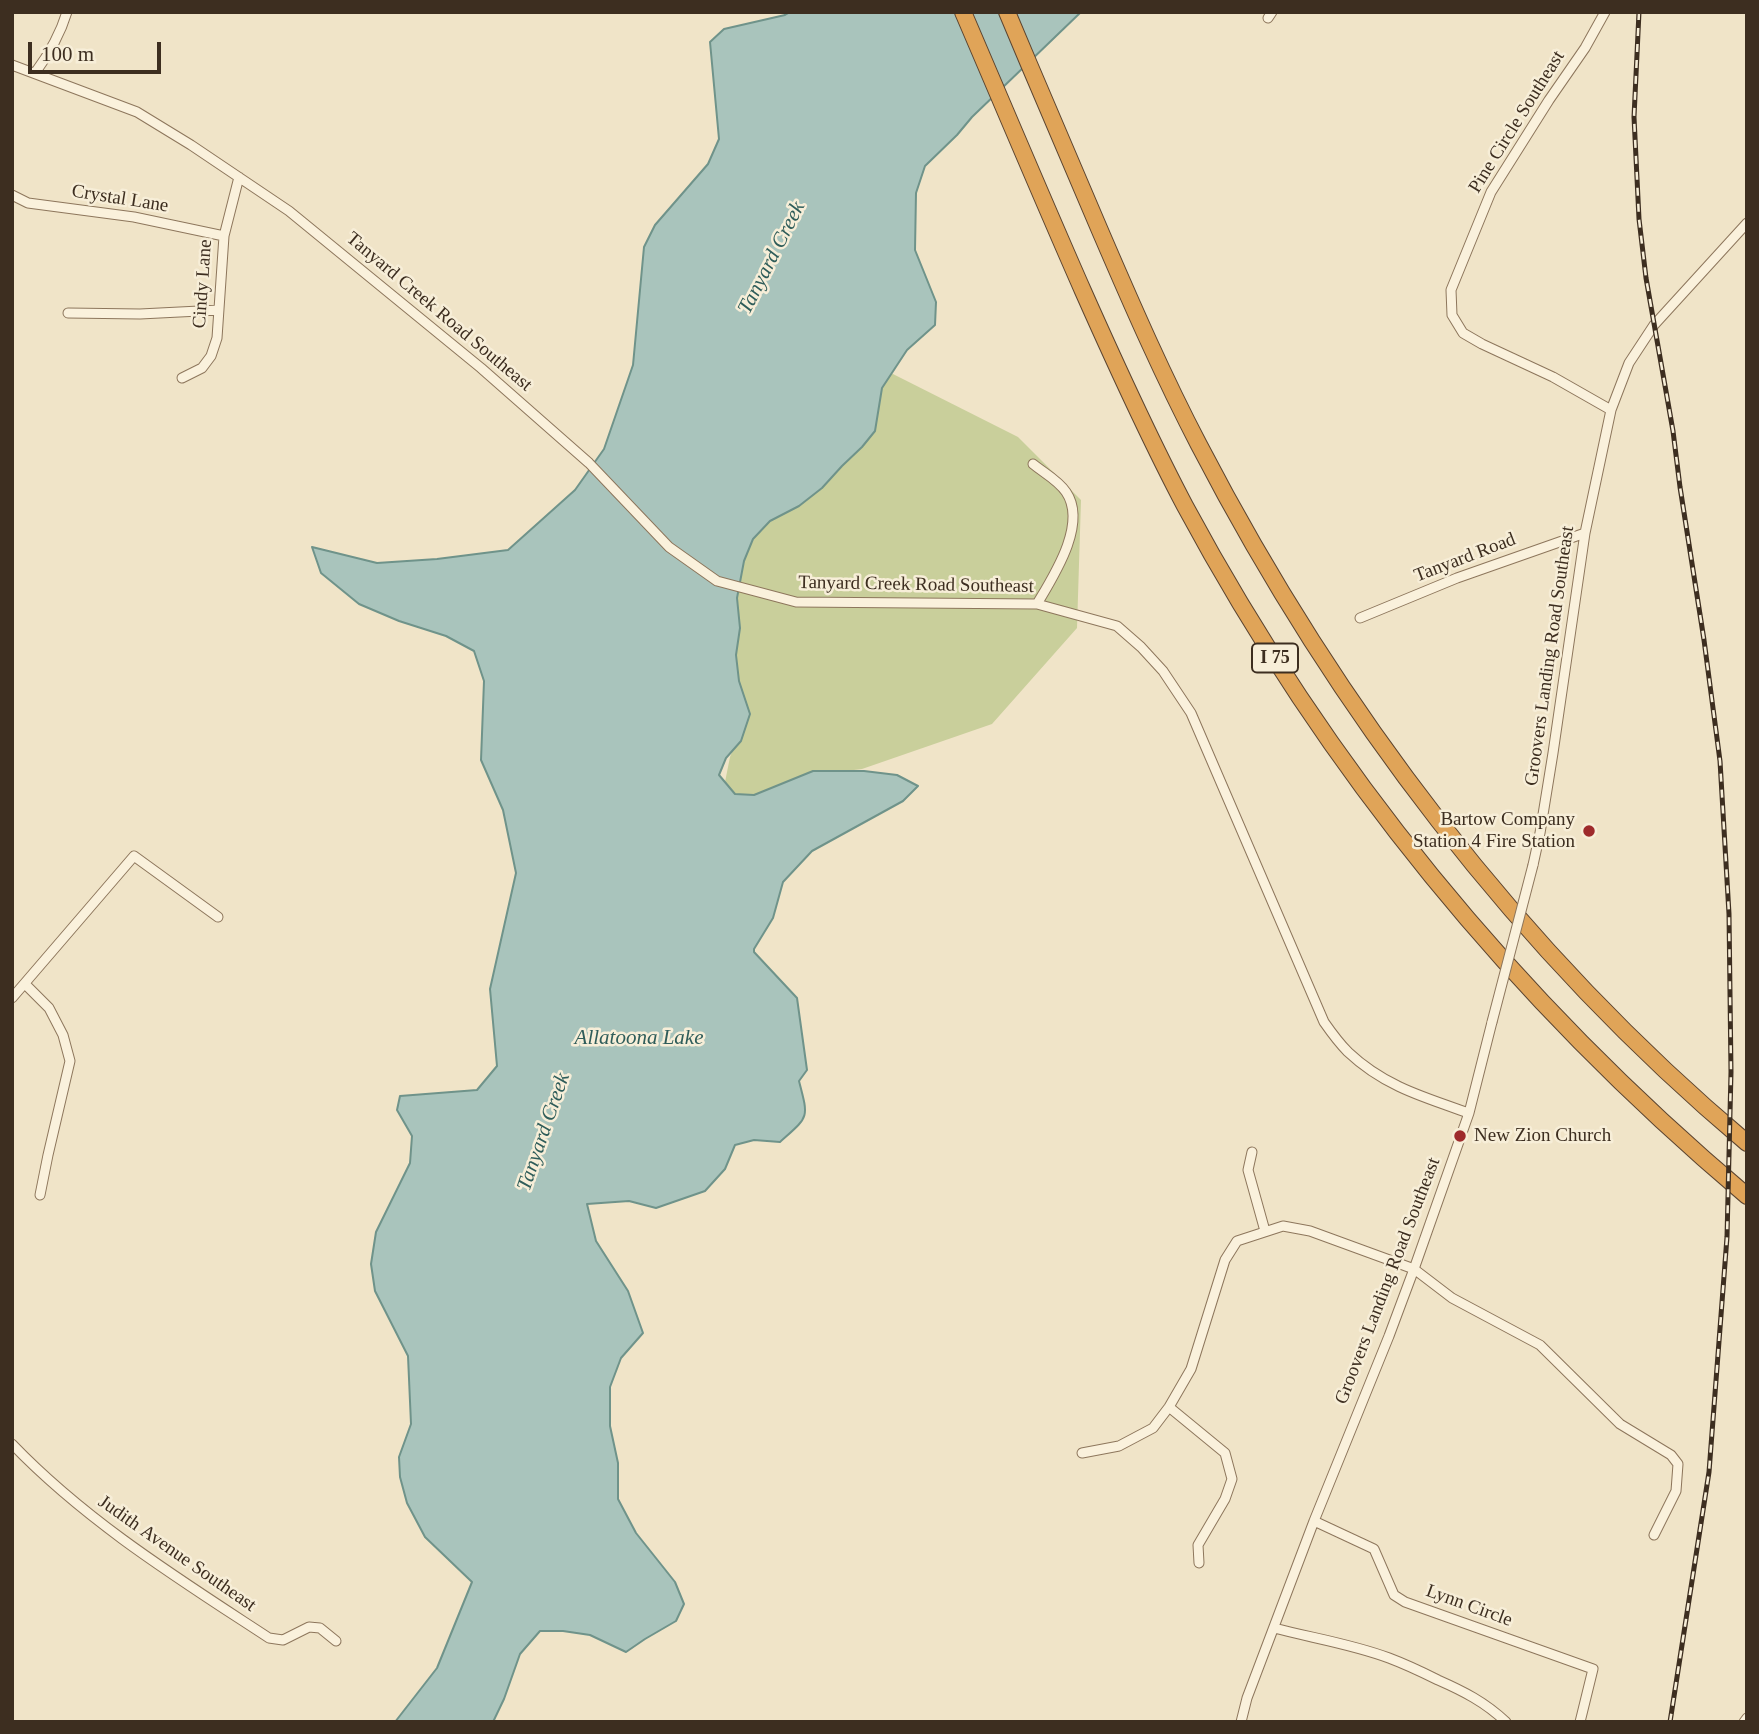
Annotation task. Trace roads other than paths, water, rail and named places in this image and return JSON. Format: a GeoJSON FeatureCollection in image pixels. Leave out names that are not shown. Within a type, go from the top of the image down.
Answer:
{"type":"FeatureCollection","features":[{"type":"Feature","properties":{"kind":"highway","name":"I 75"},"geometry":{"type":"LineString","coordinates":[[963,12],[1142,421],[1219,567],[1296,693],[1395,831],[1501,958],[1605,1067],[1747,1196]]}},
{"type":"Feature","properties":{"kind":"highway","name":"I 75"},"geometry":{"type":"LineString","coordinates":[[1007,12],[1139,320],[1178,403],[1253,546],[1330,670],[1426,806],[1511,910],[1646,1052],[1747,1143]]}},
{"type":"Feature","properties":{"kind":"street"},"geometry":{"type":"LineString","coordinates":[[35,73],[49,54],[67,12]]}},
{"type":"Feature","properties":{"kind":"street","name":"Pine Circle Southeast"},"geometry":{"type":"LineString","coordinates":[[1605,12],[1586,48],[1490,192],[1451,290],[1452,315],[1463,333],[1553,377],[1611,410]]}},
{"type":"Feature","properties":{"kind":"street","name":"Tanyard Creek Road Southeast"},"geometry":{"type":"LineString","coordinates":[[12,65],[137,111],[289,211],[481,368],[589,463],[669,547],[717,581],[796,601],[1037,604],[1117,626],[1163,671],[1191,713],[1324,1022],[1346,1050],[1370,1072],[1403,1090],[1469,1113]]}},
{"type":"Feature","properties":{"kind":"street","name":"Cindy Lane"},"geometry":{"type":"LineString","coordinates":[[182,379],[202,368],[211,356],[217,338],[224,236],[239,177]]}},
{"type":"Feature","properties":{"kind":"street","name":"Crystal Lane"},"geometry":{"type":"LineString","coordinates":[[12,195],[28,203],[134,217],[224,236]]}},
{"type":"Feature","properties":{"kind":"street","name":"Groovers Landing Road Southeast"},"geometry":{"type":"LineString","coordinates":[[1241,1722],[1247,1698],[1314,1521],[1389,1336],[1469,1113],[1541,833],[1585,533],[1611,410],[1629,363],[1654,325],[1747,223]]}},
{"type":"Feature","properties":{"kind":"street"},"geometry":{"type":"LineString","coordinates":[[68,313],[140,314],[219,310]]}},
{"type":"Feature","properties":{"kind":"street"},"geometry":{"type":"LineString","coordinates":[[1032,464],[1058,483],[1068,495],[1072,508],[1072,529],[1063,559],[1037,604]]}},
{"type":"Feature","properties":{"kind":"street","name":"Tanyard Road"},"geometry":{"type":"LineString","coordinates":[[1360,618],[1457,578],[1585,533]]}},
{"type":"Feature","properties":{"kind":"street"},"geometry":{"type":"LineString","coordinates":[[12,998],[134,856],[218,916]]}},
{"type":"Feature","properties":{"kind":"street"},"geometry":{"type":"LineString","coordinates":[[25,984],[49,1008],[63,1035],[70,1061],[40,1195]]}},
{"type":"Feature","properties":{"kind":"street"},"geometry":{"type":"LineString","coordinates":[[1252,1152],[1248,1170],[1265,1231]]}},
{"type":"Feature","properties":{"kind":"street"},"geometry":{"type":"LineString","coordinates":[[1082,1453],[1119,1446],[1153,1427],[1169,1407],[1191,1369],[1225,1260],[1237,1241],[1283,1226],[1310,1231],[1414,1269],[1452,1298],[1540,1345],[1620,1424],[1671,1455],[1678,1464],[1675,1491],[1654,1535]]}},
{"type":"Feature","properties":{"kind":"street"},"geometry":{"type":"LineString","coordinates":[[1169,1407],[1225,1454],[1233,1479],[1225,1499],[1198,1545],[1199,1563]]}},
{"type":"Feature","properties":{"kind":"street","name":"Judith Avenue Southeast"},"geometry":{"type":"LineString","coordinates":[[12,1444],[88,1514],[161,1567],[268,1638],[283,1640],[309,1627],[320,1629],[337,1641]]}},
{"type":"Feature","properties":{"kind":"street","name":"Lynn Circle"},"geometry":{"type":"LineString","coordinates":[[1314,1521],[1374,1549],[1394,1595],[1405,1602],[1593,1669],[1580,1722]]}},
{"type":"Feature","properties":{"kind":"street"},"geometry":{"type":"LineString","coordinates":[[1274,1628],[1390,1658],[1466,1692],[1490,1707],[1506,1722]]}},
{"type":"Feature","properties":{"kind":"water","name":"Allatoona Lake"},"geometry":{"type":"Polygon","coordinates":[[[790,12],[1081,12],[925,166],[916,193],[915,250],[936,302],[935,325],[907,350],[882,388],[875,431],[822,488],[799,506],[770,521],[753,539],[744,561],[737,598],[740,628],[736,655],[739,681],[750,714],[741,741],[726,758],[719,775],[735,794],[754,795],[813,771],[864,771],[897,775],[918,786],[903,801],[812,851],[783,882],[773,918],[754,949],[797,998],[807,1070],[799,1081],[805,1110],[797,1127],[780,1142],[754,1140],[735,1145],[725,1169],[705,1191],[656,1208],[629,1201],[587,1204],[596,1241],[628,1291],[643,1333],[621,1358],[610,1387],[610,1426],[618,1463],[618,1499],[636,1533],[675,1582],[684,1604],[676,1621],[626,1652],[590,1635],[540,1631],[520,1654],[493,1722],[395,1722],[437,1668],[472,1582],[425,1537],[407,1503],[400,1477],[399,1457],[411,1424],[408,1356],[375,1291],[371,1264],[376,1232],[410,1163],[412,1136],[397,1110],[400,1096],[477,1090],[497,1066],[490,989],[516,873],[503,810],[481,760],[484,681],[474,651],[446,636],[399,621],[359,604],[321,573],[312,547],[377,563],[508,550],[575,490],[604,449],[633,365],[644,247],[655,225],[708,164],[719,139],[710,42],[724,29],[790,12]]]}},
{"type":"Feature","properties":{"kind":"railway"},"geometry":{"type":"LineString","coordinates":[[1639,12],[1634,117],[1639,219],[1646,278],[1673,431],[1720,761],[1729,914],[1731,1072],[1727,1237],[1709,1472],[1670,1722]]}},
{"type":"Feature","properties":{"kind":"place","name":"Bartow Company Station 4 Fire Station"},"geometry":{"type":"Point","coordinates":[1589,831]}},
{"type":"Feature","properties":{"kind":"place","name":"New Zion Church"},"geometry":{"type":"Point","coordinates":[1460,1136]}},
{"type":"Feature","properties":{"kind":"water label","name":"Tanyard Creek"},"geometry":{"type":"Point","coordinates":[772,258]}},
{"type":"Feature","properties":{"kind":"water label","name":"Tanyard Creek"},"geometry":{"type":"Point","coordinates":[544,1132]}}]}
